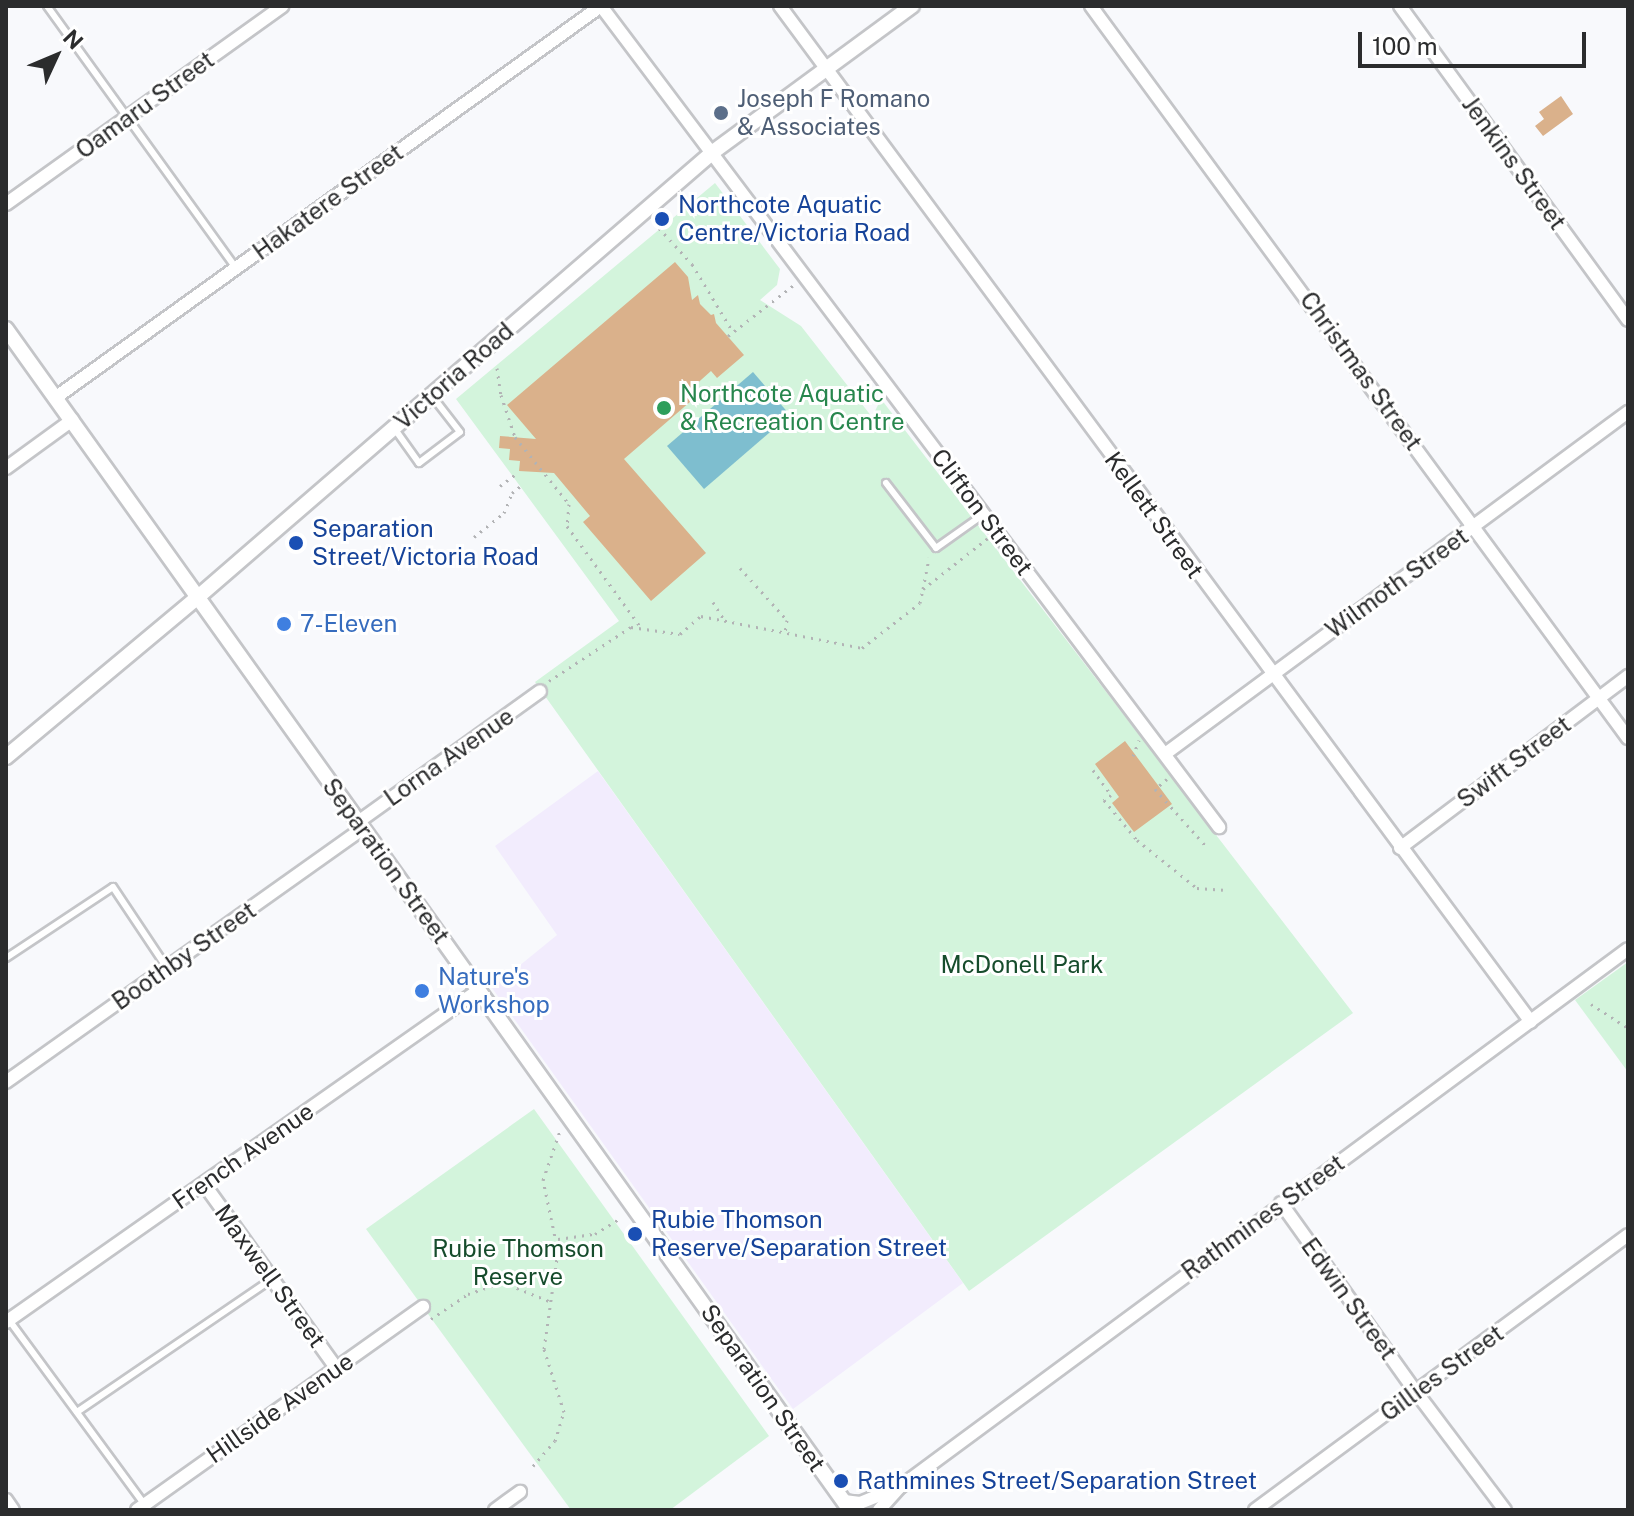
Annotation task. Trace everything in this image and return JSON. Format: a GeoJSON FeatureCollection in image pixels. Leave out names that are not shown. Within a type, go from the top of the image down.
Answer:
{"type":"FeatureCollection","features":[{"type":"Feature","properties":{"kind":"street","name":"Oamaru Street"},"geometry":{"type":"LineString","coordinates":[[6,204],[283,6]]}},
{"type":"Feature","properties":{"kind":"street","name":"Clifton Street"},"geometry":{"type":"LineString","coordinates":[[601,6],[1219,827]]}},
{"type":"Feature","properties":{"kind":"street","name":"Hakatere Street"},"geometry":{"type":"LineString","coordinates":[[55,398],[601,6]]}},
{"type":"Feature","properties":{"kind":"street","name":"Kellett Street"},"geometry":{"type":"LineString","coordinates":[[780,6],[1531,1022]]}},
{"type":"Feature","properties":{"kind":"street","name":"Victoria Road"},"geometry":{"type":"LineString","coordinates":[[6,757],[198,597],[713,152],[912,6]]}},
{"type":"Feature","properties":{"kind":"street","name":"Christmas Street"},"geometry":{"type":"LineString","coordinates":[[1091,6],[1475,525],[1628,738]]}},
{"type":"Feature","properties":{"kind":"street","name":"Jenkins Street"},"geometry":{"type":"LineString","coordinates":[[1400,6],[1628,320]]}},
{"type":"Feature","properties":{"kind":"street","name":"Separation Street"},"geometry":{"type":"LineString","coordinates":[[6,329],[847,1506]]}},
{"type":"Feature","properties":{"kind":"street","name":"Wilmoth Street"},"geometry":{"type":"LineString","coordinates":[[1165,754],[1628,412]]}},
{"type":"Feature","properties":{"kind":"street"},"geometry":{"type":"LineString","coordinates":[[6,468],[72,420]]}},
{"type":"Feature","properties":{"kind":"street","name":"Swift Street"},"geometry":{"type":"LineString","coordinates":[[1400,848],[1628,676]]}},
{"type":"Feature","properties":{"kind":"street","name":"Lorna Avenue"},"geometry":{"type":"LineString","coordinates":[[360,826],[540,691]]}},
{"type":"Feature","properties":{"kind":"street","name":"Boothby Street"},"geometry":{"type":"LineString","coordinates":[[6,1082],[360,826]]}},
{"type":"Feature","properties":{"kind":"street","name":"Rathmines Street"},"geometry":{"type":"LineString","coordinates":[[879,1510],[900,1487],[1628,949]]}},
{"type":"Feature","properties":{"kind":"street","name":"French Avenue"},"geometry":{"type":"LineString","coordinates":[[8,1321],[479,990]]}},
{"type":"Feature","properties":{"kind":"street","name":"Maxwell Street"},"geometry":{"type":"LineString","coordinates":[[204,1184],[336,1368]]}},
{"type":"Feature","properties":{"kind":"street","name":"Edwin Street"},"geometry":{"type":"LineString","coordinates":[[1281,1203],[1505,1510]]}},
{"type":"Feature","properties":{"kind":"street","name":"Gillies Street"},"geometry":{"type":"LineString","coordinates":[[1255,1510],[1628,1235]]}},
{"type":"Feature","properties":{"kind":"street","name":"Hillside Avenue"},"geometry":{"type":"LineString","coordinates":[[140,1507],[423,1307]]}},
{"type":"Feature","properties":{"kind":"street","name":"Rathmines Street"},"geometry":{"type":"LineString","coordinates":[[847,1506],[900,1487]]}},
{"type":"Feature","properties":{"kind":"street"},"geometry":{"type":"LineString","coordinates":[[495,1510],[520,1492]]}},
{"type":"Feature","properties":{"kind":"street"},"geometry":{"type":"LineString","coordinates":[[6,1500],[13,1510]]}},
{"type":"Feature","properties":{"kind":"lane"},"geometry":{"type":"LineString","coordinates":[[47,6],[236,268]]}},
{"type":"Feature","properties":{"kind":"lane"},"geometry":{"type":"LineString","coordinates":[[394,428],[419,463],[460,432],[432,396]]}},
{"type":"Feature","properties":{"kind":"lane"},"geometry":{"type":"LineString","coordinates":[[886,483],[936,548],[984,514]]}},
{"type":"Feature","properties":{"kind":"lane"},"geometry":{"type":"LineString","coordinates":[[6,958],[113,887],[167,968]]}},
{"type":"Feature","properties":{"kind":"lane"},"geometry":{"type":"LineString","coordinates":[[77,1412],[272,1279]]}},
{"type":"Feature","properties":{"kind":"lane"},"geometry":{"type":"LineString","coordinates":[[8,1321],[77,1412],[140,1507]]}},
{"type":"Feature","properties":{"kind":"path"},"geometry":{"type":"LineString","coordinates":[[659,228],[692,264],[733,332]]}},
{"type":"Feature","properties":{"kind":"path"},"geometry":{"type":"LineString","coordinates":[[728,336],[804,277]]}},
{"type":"Feature","properties":{"kind":"path"},"geometry":{"type":"LineString","coordinates":[[497,368],[501,395],[515,437],[569,504],[567,526],[642,629]]}},
{"type":"Feature","properties":{"kind":"path"},"geometry":{"type":"LineString","coordinates":[[500,486],[516,474]]}},
{"type":"Feature","properties":{"kind":"path"},"geometry":{"type":"LineString","coordinates":[[474,537],[504,513],[512,493],[523,484]]}},
{"type":"Feature","properties":{"kind":"path"},"geometry":{"type":"LineString","coordinates":[[923,589],[997,531]]}},
{"type":"Feature","properties":{"kind":"path"},"geometry":{"type":"LineString","coordinates":[[540,691],[553,678],[631,627],[680,634],[701,616],[862,648],[920,603],[932,542]]}},
{"type":"Feature","properties":{"kind":"path"},"geometry":{"type":"LineString","coordinates":[[740,568],[787,620],[785,632]]}},
{"type":"Feature","properties":{"kind":"path"},"geometry":{"type":"LineString","coordinates":[[713,602],[725,621]]}},
{"type":"Feature","properties":{"kind":"path"},"geometry":{"type":"LineString","coordinates":[[1093,770],[1111,795],[1104,800],[1137,840],[1197,888],[1223,890]]}},
{"type":"Feature","properties":{"kind":"path"},"geometry":{"type":"LineString","coordinates":[[1177,772],[1155,789],[1205,845]]}},
{"type":"Feature","properties":{"kind":"path"},"geometry":{"type":"LineString","coordinates":[[1591,1004],[1628,1028]]}},
{"type":"Feature","properties":{"kind":"path"},"geometry":{"type":"LineString","coordinates":[[533,1466],[545,1457],[555,1441],[564,1412],[544,1349],[558,1239],[543,1180],[560,1131]]}},
{"type":"Feature","properties":{"kind":"path"},"geometry":{"type":"LineString","coordinates":[[558,1239],[595,1234],[621,1218]]}},
{"type":"Feature","properties":{"kind":"path"},"geometry":{"type":"LineString","coordinates":[[431,1319],[468,1294],[502,1282],[549,1301]]}},
{"type":"Feature","properties":{"kind":"shaded area"},"geometry":{"type":"Polygon","coordinates":[[[598,771],[963,1283],[793,1409],[492,988],[557,935],[495,846],[598,771]]]}},
{"type":"Feature","properties":{"kind":"green space","name":"McDonell Park"},"geometry":{"type":"Polygon","coordinates":[[[715,183],[780,269],[777,285],[760,300],[801,326],[872,417],[881,399],[1353,1013],[969,1291],[535,682],[619,621],[456,399],[715,183]]]}},
{"type":"Feature","properties":{"kind":"green space"},"geometry":{"type":"Polygon","coordinates":[[[1628,962],[1628,1072],[1575,1000],[1628,962]]]}},
{"type":"Feature","properties":{"kind":"green space","name":"Rubie Thomson Reserve"},"geometry":{"type":"Polygon","coordinates":[[[534,1109],[769,1436],[670,1510],[571,1510],[366,1229],[534,1109]]]}},
{"type":"Feature","properties":{"kind":"water"},"geometry":{"type":"Polygon","coordinates":[[[753,372],[790,415],[704,489],[667,446],[753,372]]]}},
{"type":"Feature","properties":{"kind":"building"},"geometry":{"type":"Polygon","coordinates":[[[1561,96],[1573,114],[1543,136],[1535,126],[1544,119],[1539,112],[1561,96]]]}},
{"type":"Feature","properties":{"kind":"building"},"geometry":{"type":"Polygon","coordinates":[[[675,262],[688,277],[692,300],[698,295],[700,304],[711,315],[714,314],[716,323],[744,355],[717,378],[711,371],[692,388],[698,395],[624,459],[706,553],[651,601],[583,522],[590,516],[554,473],[519,471],[520,461],[509,460],[510,449],[499,448],[500,436],[536,439],[507,405],[675,262]]]}},
{"type":"Feature","properties":{"kind":"building"},"geometry":{"type":"Polygon","coordinates":[[[1125,741],[1172,804],[1134,832],[1112,803],[1119,797],[1095,764],[1125,741]]]}},
{"type":"Feature","properties":{"kind":"place","name":"Joseph F Romano & Associates"},"geometry":{"type":"Point","coordinates":[721,113]}},
{"type":"Feature","properties":{"kind":"place","name":"Northcote Aquatic Centre/Victoria Road"},"geometry":{"type":"Point","coordinates":[662,219]}},
{"type":"Feature","properties":{"kind":"place","name":"Northcote Aquatic & Recreation Centre"},"geometry":{"type":"Point","coordinates":[664,408]}},
{"type":"Feature","properties":{"kind":"place","name":"Separation Street/Victoria Road"},"geometry":{"type":"Point","coordinates":[296,543]}},
{"type":"Feature","properties":{"kind":"place","name":"7-Eleven"},"geometry":{"type":"Point","coordinates":[284,624]}},
{"type":"Feature","properties":{"kind":"place","name":"Nature's Workshop"},"geometry":{"type":"Point","coordinates":[422,991]}},
{"type":"Feature","properties":{"kind":"place","name":"Rubie Thomson Reserve/Separation Street"},"geometry":{"type":"Point","coordinates":[635,1234]}},
{"type":"Feature","properties":{"kind":"place","name":"Rathmines Street/Separation Street"},"geometry":{"type":"Point","coordinates":[841,1481]}}]}
